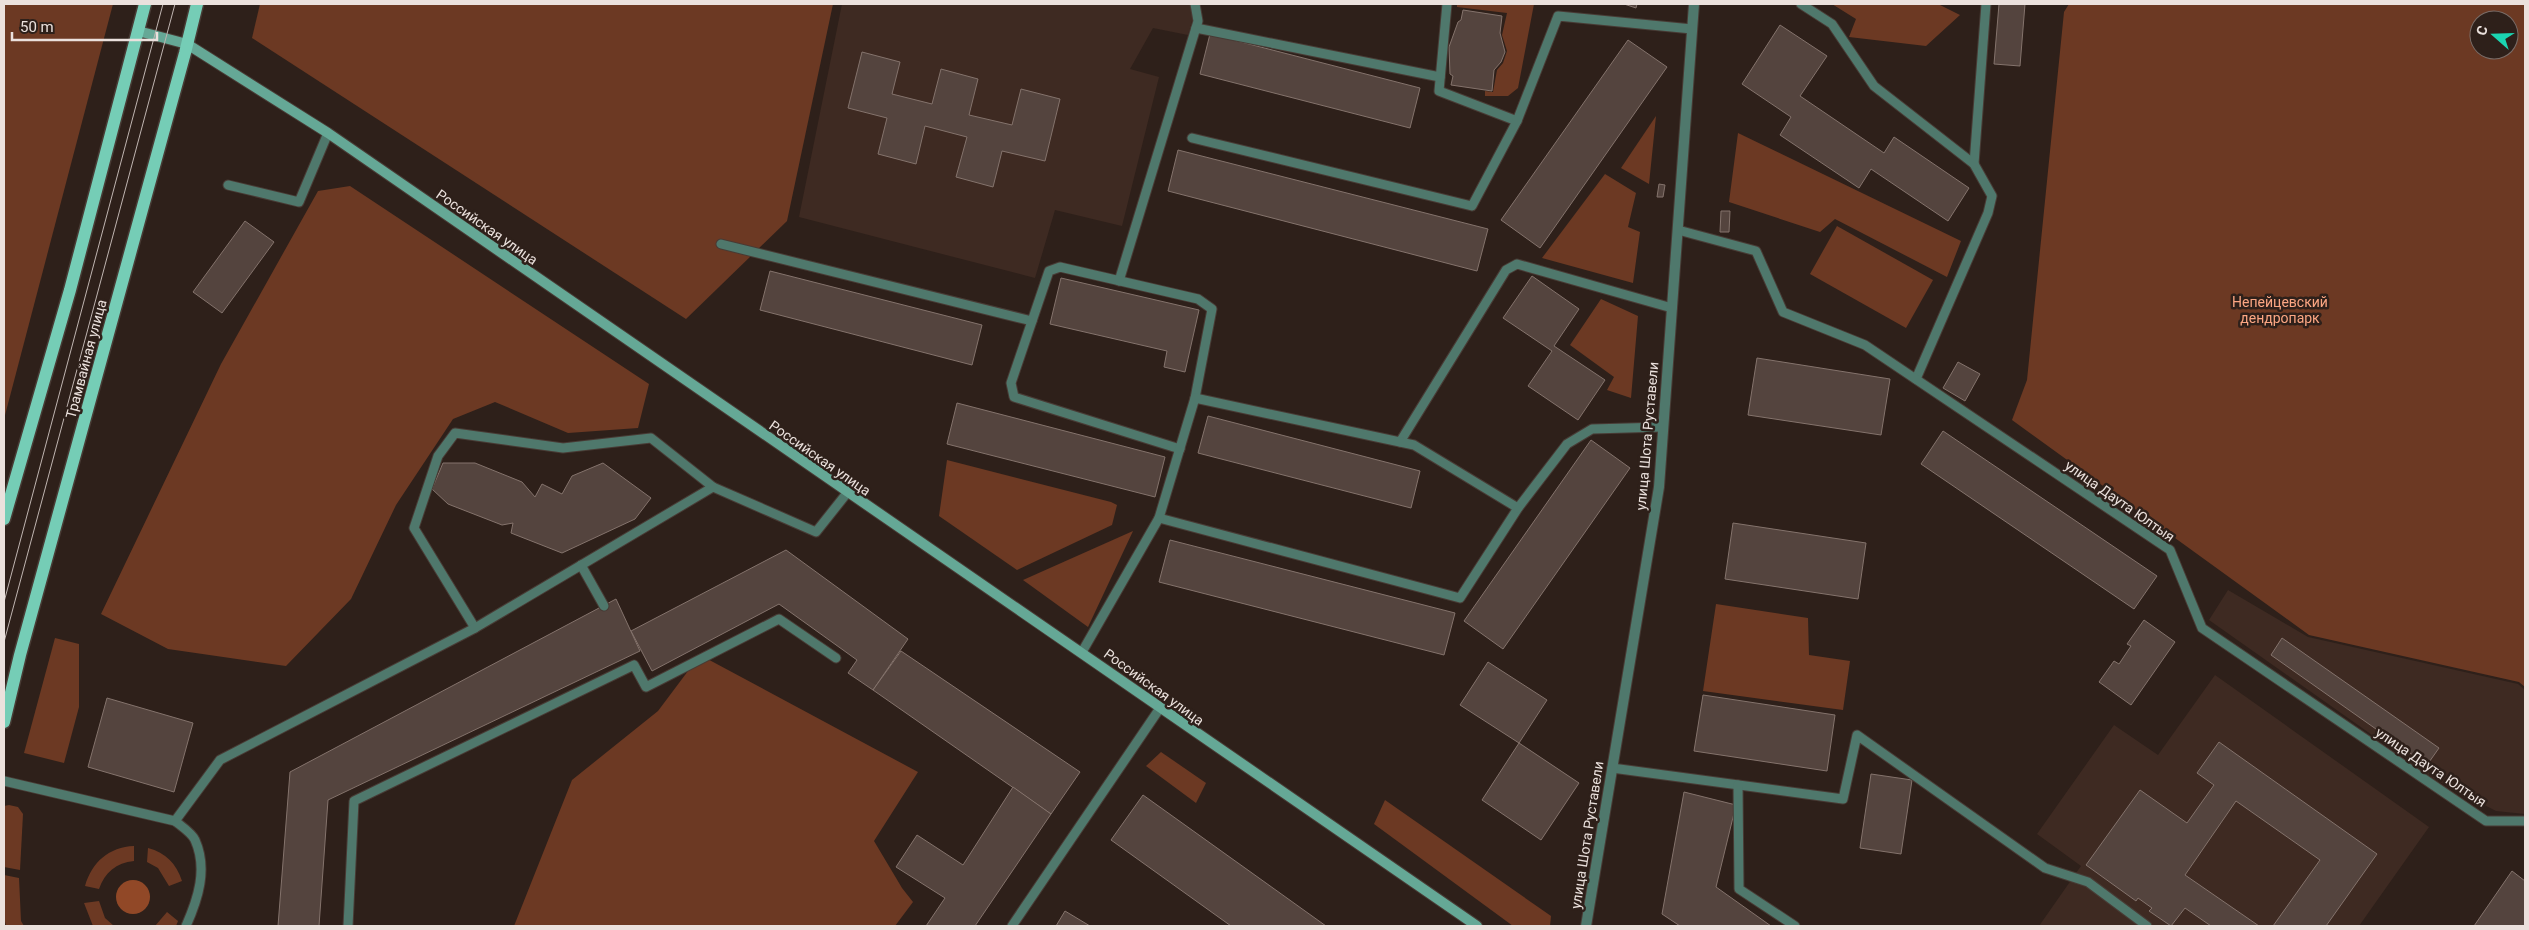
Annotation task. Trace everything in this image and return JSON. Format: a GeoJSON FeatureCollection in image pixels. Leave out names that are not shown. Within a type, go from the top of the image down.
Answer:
{"type":"FeatureCollection","features":[{"type":"Feature","properties":{"kind":"main road"},"geometry":{"type":"LineString","coordinates":[[4,519],[70,290],[145,4]]}},
{"type":"Feature","properties":{"kind":"main road","name":"Трамвайная улица"},"geometry":{"type":"LineString","coordinates":[[4,722],[22,646],[197,4]]}},
{"type":"Feature","properties":{"kind":"main road","name":"Российская улица"},"geometry":{"type":"LineString","coordinates":[[138,31],[187,44],[328,133],[1477,926]]}},
{"type":"Feature","properties":{"kind":"street","name":"улица Шота Руставели"},"geometry":{"type":"LineString","coordinates":[[1586,926],[1659,487],[1694,4]]}},
{"type":"Feature","properties":{"kind":"lane"},"geometry":{"type":"LineString","coordinates":[[1119,281],[1198,22],[1195,4]]}},
{"type":"Feature","properties":{"kind":"lane"},"geometry":{"type":"LineString","coordinates":[[1447,4],[1439,90],[1517,121]]}},
{"type":"Feature","properties":{"kind":"lane"},"geometry":{"type":"LineString","coordinates":[[1801,4],[1832,24],[1874,86],[1974,164],[1992,196],[1988,213],[1916,379]]}},
{"type":"Feature","properties":{"kind":"lane"},"geometry":{"type":"LineString","coordinates":[[1974,164],[1986,4]]}},
{"type":"Feature","properties":{"kind":"lane"},"geometry":{"type":"LineString","coordinates":[[1192,138],[1472,206],[1517,121],[1558,16],[1692,29]]}},
{"type":"Feature","properties":{"kind":"lane"},"geometry":{"type":"LineString","coordinates":[[1196,28],[1440,78]]}},
{"type":"Feature","properties":{"kind":"lane"},"geometry":{"type":"LineString","coordinates":[[228,185],[299,202],[328,133]]}},
{"type":"Feature","properties":{"kind":"lane","name":"улица Даута Юлтыя"},"geometry":{"type":"LineString","coordinates":[[1678,230],[1756,250],[1782,312],[1865,344],[2170,550],[2202,628],[2486,821],[2525,821]]}},
{"type":"Feature","properties":{"kind":"lane"},"geometry":{"type":"LineString","coordinates":[[721,244],[1032,321]]}},
{"type":"Feature","properties":{"kind":"lane"},"geometry":{"type":"LineString","coordinates":[[1400,442],[1506,270],[1517,264],[1672,308]]}},
{"type":"Feature","properties":{"kind":"lane"},"geometry":{"type":"LineString","coordinates":[[1082,652],[1158,518],[1180,449],[1195,398],[1212,309],[1198,299],[1060,267],[1049,272],[1011,383],[1014,397],[1180,449]]}},
{"type":"Feature","properties":{"kind":"lane"},"geometry":{"type":"LineString","coordinates":[[1195,398],[1414,445],[1518,508]]}},
{"type":"Feature","properties":{"kind":"lane"},"geometry":{"type":"LineString","coordinates":[[1158,518],[1460,598],[1518,508],[1567,444],[1592,429],[1663,427]]}},
{"type":"Feature","properties":{"kind":"lane"},"geometry":{"type":"LineString","coordinates":[[475,628],[414,528],[438,456],[455,433],[563,448],[651,438],[712,487],[816,532],[847,493]]}},
{"type":"Feature","properties":{"kind":"lane"},"geometry":{"type":"LineString","coordinates":[[175,821],[220,760],[475,628],[712,487]]}},
{"type":"Feature","properties":{"kind":"lane"},"geometry":{"type":"LineString","coordinates":[[581,565],[604,606]]}},
{"type":"Feature","properties":{"kind":"lane"},"geometry":{"type":"LineString","coordinates":[[348,926],[354,802],[634,664],[646,687],[779,619],[836,658]]}},
{"type":"Feature","properties":{"kind":"lane"},"geometry":{"type":"LineString","coordinates":[[1012,926],[1160,708]]}},
{"type":"Feature","properties":{"kind":"lane"},"geometry":{"type":"LineString","coordinates":[[1612,768],[1843,799],[1857,736],[2044,868],[2088,882],[2146,926]]}},
{"type":"Feature","properties":{"kind":"lane"},"geometry":{"type":"LineString","coordinates":[[4,781],[175,821],[194,838],[201,869],[198,899],[186,926]]}},
{"type":"Feature","properties":{"kind":"lane"},"geometry":{"type":"LineString","coordinates":[[1738,785],[1739,889],[1795,926]]}},
{"type":"Feature","properties":{"kind":"shaded area"},"geometry":{"type":"Polygon","coordinates":[[[842,4],[1197,4],[1188,35],[1153,28],[1130,69],[1159,77],[1122,226],[1055,210],[1035,278],[799,217],[842,4]]]}},
{"type":"Feature","properties":{"kind":"shaded area"},"geometry":{"type":"Polygon","coordinates":[[[2228,590],[2308,637],[2518,684],[2525,690],[2525,814],[2496,811],[2436,780],[2209,620],[2228,590]]]}},
{"type":"Feature","properties":{"kind":"shaded area"},"geometry":{"type":"Polygon","coordinates":[[[2215,675],[2429,827],[2359,926],[2039,926],[2081,866],[2037,834],[2114,725],[2158,755],[2215,675]]]}},
{"type":"Feature","properties":{"kind":"shaded area"},"geometry":{"type":"Polygon","coordinates":[[[133,880],[140,881],[145,885],[149,890],[149,904],[145,909],[140,913],[133,914],[126,913],[121,909],[117,904],[116,897],[117,890],[121,885],[126,881],[133,880]]]}},
{"type":"Feature","properties":{"kind":"green space"},"geometry":{"type":"Polygon","coordinates":[[[4,4],[113,4],[4,419],[4,4]]]}},
{"type":"Feature","properties":{"kind":"green space"},"geometry":{"type":"Polygon","coordinates":[[[260,4],[833,4],[787,221],[686,319],[252,38],[260,4]]]}},
{"type":"Feature","properties":{"kind":"green space"},"geometry":{"type":"Polygon","coordinates":[[[1457,4],[1534,4],[1518,88],[1508,96],[1485,96],[1485,91],[1493,92],[1497,70],[1503,63],[1507,51],[1502,35],[1507,13],[1457,7],[1457,4]]]}},
{"type":"Feature","properties":{"kind":"green space"},"geometry":{"type":"Polygon","coordinates":[[[1832,4],[1938,4],[1960,15],[1926,46],[1849,37],[1856,19],[1832,4]]]}},
{"type":"Feature","properties":{"kind":"green space","name":"Непейцевский дендропарк"},"geometry":{"type":"Polygon","coordinates":[[[2069,4],[2525,4],[2525,687],[2519,682],[2309,635],[2012,420],[2027,380],[2064,12],[2069,4]]]}},
{"type":"Feature","properties":{"kind":"green space"},"geometry":{"type":"Polygon","coordinates":[[[1656,116],[1649,184],[1621,168],[1656,116]]]}},
{"type":"Feature","properties":{"kind":"green space"},"geometry":{"type":"Polygon","coordinates":[[[1738,133],[1961,241],[1947,277],[1835,219],[1820,232],[1729,202],[1738,133]]]}},
{"type":"Feature","properties":{"kind":"green space"},"geometry":{"type":"Polygon","coordinates":[[[1605,174],[1636,193],[1628,227],[1640,232],[1633,283],[1542,258],[1605,174]]]}},
{"type":"Feature","properties":{"kind":"green space"},"geometry":{"type":"Polygon","coordinates":[[[350,186],[649,384],[638,428],[568,433],[495,402],[453,419],[396,505],[351,599],[286,666],[168,649],[101,614],[221,364],[318,191],[350,186]]]}},
{"type":"Feature","properties":{"kind":"green space"},"geometry":{"type":"Polygon","coordinates":[[[1837,226],[1933,280],[1906,328],[1810,274],[1837,226]]]}},
{"type":"Feature","properties":{"kind":"green space"},"geometry":{"type":"Polygon","coordinates":[[[1601,299],[1638,316],[1631,398],[1607,390],[1614,377],[1570,345],[1601,299]]]}},
{"type":"Feature","properties":{"kind":"green space"},"geometry":{"type":"Polygon","coordinates":[[[947,460],[1111,502],[1117,505],[1112,525],[1017,570],[939,516],[947,460]]]}},
{"type":"Feature","properties":{"kind":"green space"},"geometry":{"type":"Polygon","coordinates":[[[1133,531],[1088,627],[1023,580],[1133,531]]]}},
{"type":"Feature","properties":{"kind":"green space"},"geometry":{"type":"Polygon","coordinates":[[[1716,604],[1808,618],[1809,655],[1850,661],[1843,710],[1703,691],[1716,604]]]}},
{"type":"Feature","properties":{"kind":"green space"},"geometry":{"type":"Polygon","coordinates":[[[55,638],[79,644],[79,707],[64,763],[24,753],[55,638]]]}},
{"type":"Feature","properties":{"kind":"green space"},"geometry":{"type":"Polygon","coordinates":[[[700,655],[918,772],[874,841],[902,888],[913,902],[895,926],[514,926],[572,780],[658,711],[700,655]]]}},
{"type":"Feature","properties":{"kind":"green space"},"geometry":{"type":"Polygon","coordinates":[[[1161,752],[1206,783],[1196,803],[1146,766],[1161,752]]]}},
{"type":"Feature","properties":{"kind":"green space"},"geometry":{"type":"Polygon","coordinates":[[[1385,800],[1551,916],[1550,926],[1513,926],[1374,824],[1385,800]]]}},
{"type":"Feature","properties":{"kind":"green space"},"geometry":{"type":"Polygon","coordinates":[[[4,806],[18,807],[23,814],[20,870],[4,867],[4,806]]]}},
{"type":"Feature","properties":{"kind":"green space"},"geometry":{"type":"Polygon","coordinates":[[[134,846],[134,861],[112,869],[104,878],[99,889],[85,886],[92,870],[103,857],[117,849],[134,846]]]}},
{"type":"Feature","properties":{"kind":"green space"},"geometry":{"type":"Polygon","coordinates":[[[148,848],[170,860],[177,869],[182,881],[169,886],[158,868],[147,862],[148,848]]]}},
{"type":"Feature","properties":{"kind":"green space"},"geometry":{"type":"Polygon","coordinates":[[[4,875],[19,878],[21,921],[24,926],[6,926],[4,917],[4,875]]]}},
{"type":"Feature","properties":{"kind":"green space"},"geometry":{"type":"Polygon","coordinates":[[[99,901],[105,918],[114,926],[93,926],[84,903],[99,901]]]}},
{"type":"Feature","properties":{"kind":"green space"},"geometry":{"type":"Polygon","coordinates":[[[167,912],[178,921],[176,926],[155,926],[167,912]]]}},
{"type":"Feature","properties":{"kind":"building"},"geometry":{"type":"Polygon","coordinates":[[[1624,4],[1637,4],[1636,8],[1624,4]]]}},
{"type":"Feature","properties":{"kind":"building"},"geometry":{"type":"Polygon","coordinates":[[[1999,4],[2025,4],[2020,66],[1994,64],[1999,4]]]}},
{"type":"Feature","properties":{"kind":"building"},"geometry":{"type":"Polygon","coordinates":[[[1463,10],[1502,16],[1500,33],[1505,52],[1501,62],[1494,70],[1492,91],[1451,85],[1453,76],[1450,74],[1449,47],[1458,22],[1461,20],[1463,10]]]}},
{"type":"Feature","properties":{"kind":"building"},"geometry":{"type":"Polygon","coordinates":[[[1780,25],[1827,56],[1800,96],[1884,153],[1894,137],[1969,188],[1948,221],[1871,169],[1859,188],[1780,135],[1791,117],[1742,84],[1780,25]]]}},
{"type":"Feature","properties":{"kind":"building"},"geometry":{"type":"Polygon","coordinates":[[[1210,34],[1420,88],[1410,128],[1200,74],[1210,34]]]}},
{"type":"Feature","properties":{"kind":"building"},"geometry":{"type":"Polygon","coordinates":[[[1628,40],[1667,67],[1540,248],[1501,220],[1628,40]]]}},
{"type":"Feature","properties":{"kind":"building"},"geometry":{"type":"Polygon","coordinates":[[[862,52],[900,62],[892,94],[932,104],[941,69],[978,79],[969,115],[1012,125],[1021,89],[1060,99],[1045,161],[1002,151],[993,187],[956,177],[967,137],[925,126],[916,164],[878,154],[887,118],[848,108],[862,52]]]}},
{"type":"Feature","properties":{"kind":"building"},"geometry":{"type":"Polygon","coordinates":[[[1178,150],[1488,229],[1477,271],[1168,191],[1178,150]]]}},
{"type":"Feature","properties":{"kind":"building"},"geometry":{"type":"Polygon","coordinates":[[[1659,184],[1665,185],[1663,197],[1657,197],[1659,184]]]}},
{"type":"Feature","properties":{"kind":"building"},"geometry":{"type":"Polygon","coordinates":[[[1721,211],[1730,211],[1729,232],[1720,232],[1721,211]]]}},
{"type":"Feature","properties":{"kind":"building"},"geometry":{"type":"Polygon","coordinates":[[[245,221],[274,242],[222,313],[193,292],[245,221]]]}},
{"type":"Feature","properties":{"kind":"building"},"geometry":{"type":"Polygon","coordinates":[[[770,271],[982,325],[972,365],[760,310],[770,271]]]}},
{"type":"Feature","properties":{"kind":"building"},"geometry":{"type":"Polygon","coordinates":[[[1532,276],[1579,309],[1554,346],[1605,380],[1578,420],[1528,386],[1552,351],[1503,318],[1532,276]]]}},
{"type":"Feature","properties":{"kind":"building"},"geometry":{"type":"Polygon","coordinates":[[[1061,278],[1199,310],[1185,372],[1164,367],[1167,351],[1050,324],[1061,278]]]}},
{"type":"Feature","properties":{"kind":"building"},"geometry":{"type":"Polygon","coordinates":[[[1757,358],[1890,379],[1881,435],[1748,415],[1757,358]]]}},
{"type":"Feature","properties":{"kind":"building"},"geometry":{"type":"Polygon","coordinates":[[[1958,362],[1980,374],[1965,401],[1943,388],[1958,362]]]}},
{"type":"Feature","properties":{"kind":"building"},"geometry":{"type":"Polygon","coordinates":[[[957,403],[1165,457],[1155,497],[947,444],[957,403]]]}},
{"type":"Feature","properties":{"kind":"building"},"geometry":{"type":"Polygon","coordinates":[[[1208,416],[1420,471],[1411,508],[1198,453],[1208,416]]]}},
{"type":"Feature","properties":{"kind":"building"},"geometry":{"type":"Polygon","coordinates":[[[1943,431],[2157,576],[2134,609],[1921,464],[1943,431]]]}},
{"type":"Feature","properties":{"kind":"building"},"geometry":{"type":"Polygon","coordinates":[[[1591,440],[1630,468],[1503,649],[1464,621],[1591,440]]]}},
{"type":"Feature","properties":{"kind":"building"},"geometry":{"type":"Polygon","coordinates":[[[443,463],[475,463],[522,482],[535,497],[542,484],[562,494],[572,476],[603,463],[651,498],[635,519],[562,553],[511,533],[513,523],[502,525],[448,504],[432,489],[443,463]]]}},
{"type":"Feature","properties":{"kind":"building"},"geometry":{"type":"Polygon","coordinates":[[[1733,523],[1866,543],[1858,599],[1725,579],[1733,523]]]}},
{"type":"Feature","properties":{"kind":"building"},"geometry":{"type":"Polygon","coordinates":[[[1170,540],[1455,613],[1444,655],[1159,582],[1170,540]]]}},
{"type":"Feature","properties":{"kind":"building"},"geometry":{"type":"Polygon","coordinates":[[[786,550],[908,639],[873,690],[848,673],[857,660],[779,604],[652,671],[631,631],[786,550]]]}},
{"type":"Feature","properties":{"kind":"building"},"geometry":{"type":"Polygon","coordinates":[[[616,599],[640,651],[328,800],[319,926],[278,926],[290,772],[616,599]]]}},
{"type":"Feature","properties":{"kind":"building"},"geometry":{"type":"Polygon","coordinates":[[[2144,620],[2175,642],[2131,705],[2099,682],[2114,661],[2119,664],[2131,646],[2127,644],[2144,620]]]}},
{"type":"Feature","properties":{"kind":"building"},"geometry":{"type":"Polygon","coordinates":[[[2282,638],[2439,748],[2427,765],[2271,655],[2282,638]]]}},
{"type":"Feature","properties":{"kind":"building"},"geometry":{"type":"Polygon","coordinates":[[[901,651],[1080,772],[1051,814],[873,690],[901,651]]]}},
{"type":"Feature","properties":{"kind":"building"},"geometry":{"type":"Polygon","coordinates":[[[1488,662],[1547,700],[1519,743],[1460,705],[1488,662]]]}},
{"type":"Feature","properties":{"kind":"building"},"geometry":{"type":"Polygon","coordinates":[[[1703,695],[1835,715],[1827,771],[1694,751],[1703,695]]]}},
{"type":"Feature","properties":{"kind":"building"},"geometry":{"type":"Polygon","coordinates":[[[107,698],[193,723],[174,792],[88,767],[107,698]]]}},
{"type":"Feature","properties":{"kind":"building"},"geometry":{"type":"Polygon","coordinates":[[[2219,742],[2377,854],[2326,926],[2273,926],[2320,860],[2236,801],[2185,875],[2259,926],[2211,926],[2185,908],[2171,926],[2149,911],[2152,908],[2138,898],[2136,901],[2086,865],[2140,790],[2187,823],[2214,785],[2197,773],[2219,742]]]}},
{"type":"Feature","properties":{"kind":"building"},"geometry":{"type":"Polygon","coordinates":[[[1519,743],[1579,783],[1541,840],[1482,800],[1519,743]]]}},
{"type":"Feature","properties":{"kind":"building"},"geometry":{"type":"Polygon","coordinates":[[[1871,774],[1912,780],[1901,854],[1860,848],[1871,774]]]}},
{"type":"Feature","properties":{"kind":"building"},"geometry":{"type":"Polygon","coordinates":[[[1013,787],[1051,814],[975,926],[926,926],[945,898],[896,867],[917,835],[963,865],[1013,787]]]}},
{"type":"Feature","properties":{"kind":"building"},"geometry":{"type":"Polygon","coordinates":[[[1684,792],[1736,805],[1716,887],[1771,926],[1680,926],[1662,914],[1684,792]]]}},
{"type":"Feature","properties":{"kind":"building"},"geometry":{"type":"Polygon","coordinates":[[[1143,795],[1326,926],[1231,926],[1111,840],[1143,795]]]}},
{"type":"Feature","properties":{"kind":"building"},"geometry":{"type":"Polygon","coordinates":[[[2512,871],[2525,881],[2525,926],[2474,926],[2512,871]]]}},
{"type":"Feature","properties":{"kind":"building"},"geometry":{"type":"Polygon","coordinates":[[[1065,911],[1090,926],[1056,926],[1065,911]]]}},
{"type":"Feature","properties":{"kind":"tram line"},"geometry":{"type":"LineString","coordinates":[[4,602],[163,4]]}},
{"type":"Feature","properties":{"kind":"tram line"},"geometry":{"type":"LineString","coordinates":[[4,642],[175,4]]}}]}
